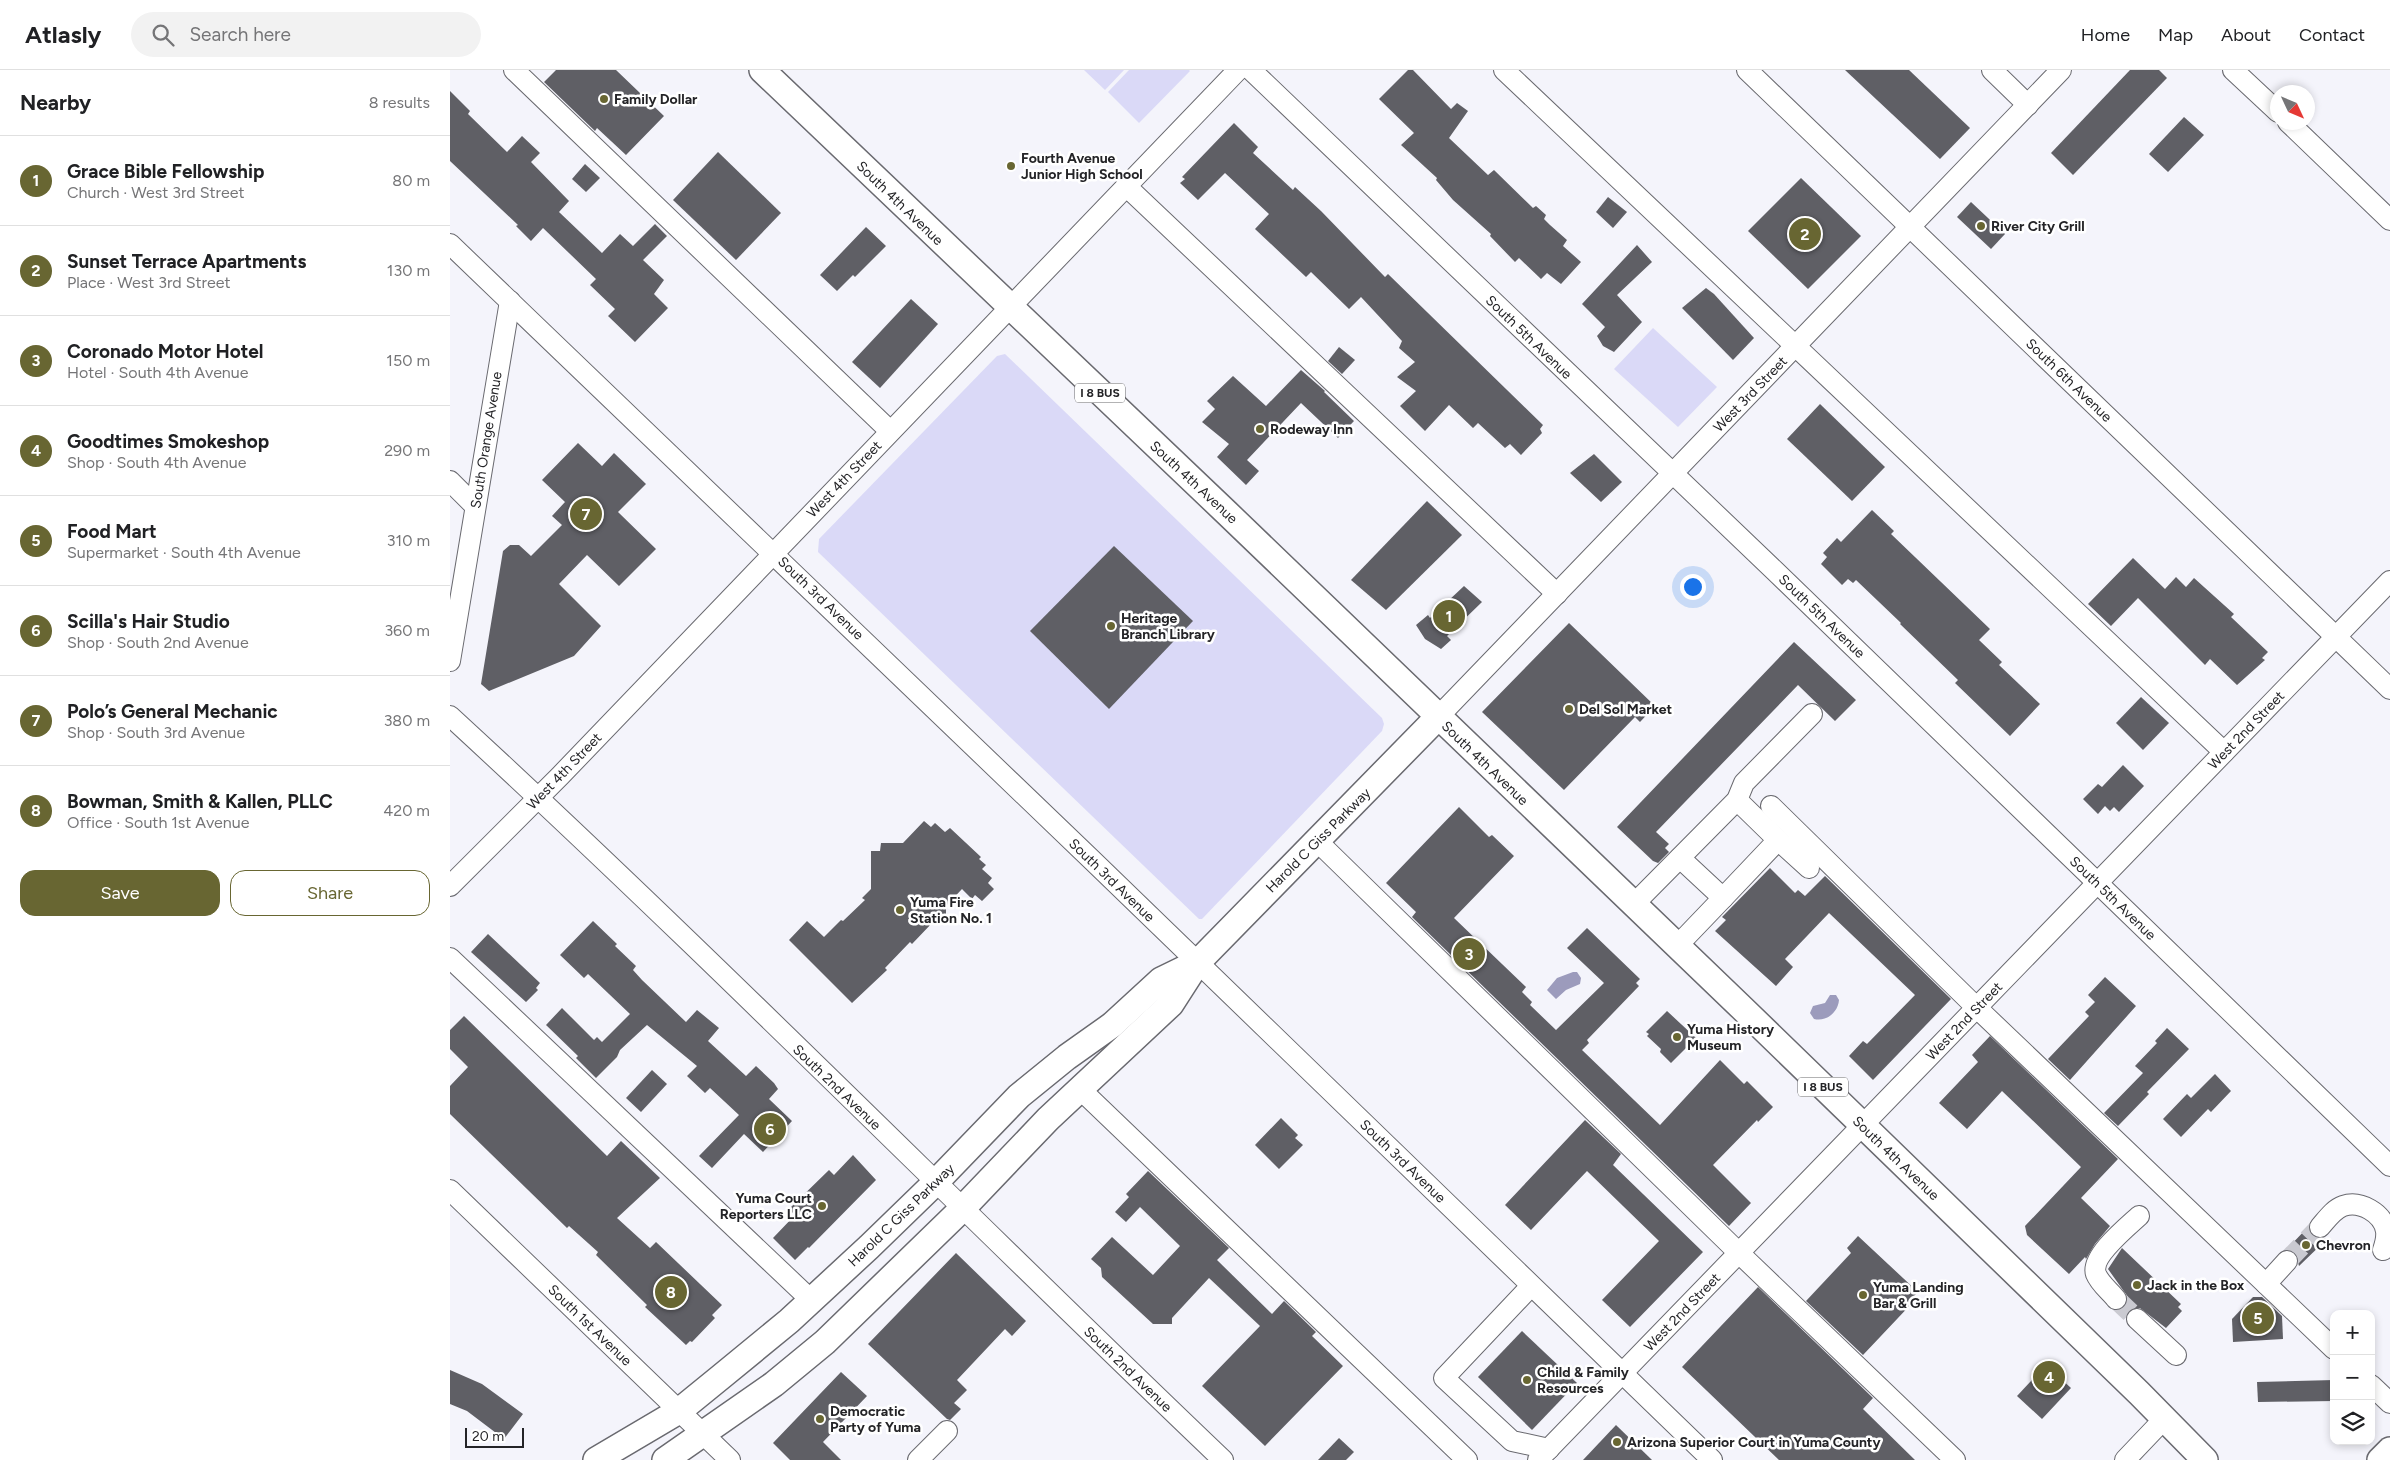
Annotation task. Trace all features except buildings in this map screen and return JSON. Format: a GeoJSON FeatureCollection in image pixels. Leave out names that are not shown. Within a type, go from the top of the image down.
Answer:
{"type":"FeatureCollection","features":[{"type":"Feature","properties":{"kind":"main road","name":"South 4th Avenue"},"geometry":{"type":"LineString","coordinates":[[762,70],[1227,513],[1677,946],[2205,1460]]}},
{"type":"Feature","properties":{"kind":"main road","name":"Harold C Giss Parkway"},"geometry":{"type":"LineString","coordinates":[[665,1460],[774,1384],[825,1342],[962,1209],[1080,1089],[1171,1004],[1198,962],[1438,717]]}},
{"type":"Feature","properties":{"kind":"main road","name":"Harold C Giss Parkway"},"geometry":{"type":"LineString","coordinates":[[596,1460],[679,1410],[811,1300],[935,1183],[1019,1096],[1067,1057],[1112,1025],[1161,980],[1198,962]]}},
{"type":"Feature","properties":{"kind":"main road"},"geometry":{"type":"LineString","coordinates":[[2380,1460],[2390,1450]]}},
{"type":"Feature","properties":{"kind":"street"},"geometry":{"type":"LineString","coordinates":[[514,70],[890,431]]}},
{"type":"Feature","properties":{"kind":"street","name":"West 4th Street"},"geometry":{"type":"LineString","coordinates":[[450,886],[539,798],[1238,70]]}},
{"type":"Feature","properties":{"kind":"street","name":"South 5th Avenue"},"geometry":{"type":"LineString","coordinates":[[1251,70],[2390,1166]]}},
{"type":"Feature","properties":{"kind":"street"},"geometry":{"type":"LineString","coordinates":[[1504,70],[2224,752]]}},
{"type":"Feature","properties":{"kind":"street","name":"South 6th Avenue"},"geometry":{"type":"LineString","coordinates":[[1747,70],[2390,689]]}},
{"type":"Feature","properties":{"kind":"street"},"geometry":{"type":"LineString","coordinates":[[1992,70],[2028,105]]}},
{"type":"Feature","properties":{"kind":"street","name":"West 3rd Street"},"geometry":{"type":"LineString","coordinates":[[1438,717],[2061,70]]}},
{"type":"Feature","properties":{"kind":"street"},"geometry":{"type":"LineString","coordinates":[[2233,70],[2270,105]]}},
{"type":"Feature","properties":{"kind":"street"},"geometry":{"type":"LineString","coordinates":[[2296,130],[2390,220]]}},
{"type":"Feature","properties":{"kind":"street"},"geometry":{"type":"LineString","coordinates":[[1126,186],[1557,594]]}},
{"type":"Feature","properties":{"kind":"street"},"geometry":{"type":"LineString","coordinates":[[450,244],[510,301]]}},
{"type":"Feature","properties":{"kind":"street","name":"South Orange Avenue"},"geometry":{"type":"LineString","coordinates":[[450,661],[510,301]]}},
{"type":"Feature","properties":{"kind":"street","name":"South 3rd Avenue"},"geometry":{"type":"LineString","coordinates":[[510,301],[1198,962],[1712,1460]]}},
{"type":"Feature","properties":{"kind":"street"},"geometry":{"type":"LineString","coordinates":[[450,481],[475,506]]}},
{"type":"Feature","properties":{"kind":"street","name":"West 2nd Street"},"geometry":{"type":"LineString","coordinates":[[1543,1454],[2390,581]]}},
{"type":"Feature","properties":{"kind":"street"},"geometry":{"type":"LineString","coordinates":[[1633,905],[1737,800],[1744,783],[1812,714]]}},
{"type":"Feature","properties":{"kind":"street","name":"South 2nd Avenue"},"geometry":{"type":"LineString","coordinates":[[450,716],[539,798],[1222,1460]]}},
{"type":"Feature","properties":{"kind":"street"},"geometry":{"type":"LineString","coordinates":[[1737,800],[1809,868]]}},
{"type":"Feature","properties":{"kind":"street"},"geometry":{"type":"LineString","coordinates":[[1771,806],[1977,1008],[2330,1345]]}},
{"type":"Feature","properties":{"kind":"street"},"geometry":{"type":"LineString","coordinates":[[1677,946],[1778,840]]}},
{"type":"Feature","properties":{"kind":"street"},"geometry":{"type":"LineString","coordinates":[[1317,841],[1739,1253],[1955,1460]]}},
{"type":"Feature","properties":{"kind":"street"},"geometry":{"type":"LineString","coordinates":[[1680,858],[1723,898]]}},
{"type":"Feature","properties":{"kind":"street"},"geometry":{"type":"LineString","coordinates":[[450,958],[811,1300]]}},
{"type":"Feature","properties":{"kind":"street"},"geometry":{"type":"LineString","coordinates":[[1080,1089],[1467,1460]]}},
{"type":"Feature","properties":{"kind":"street","name":"South 1st Avenue"},"geometry":{"type":"LineString","coordinates":[[450,1190],[730,1460]]}},
{"type":"Feature","properties":{"kind":"street"},"geometry":{"type":"LineString","coordinates":[[2320,1227],[2342,1206],[2358,1204],[2376,1214],[2382,1221],[2386,1230],[2383,1250]]}},
{"type":"Feature","properties":{"kind":"street"},"geometry":{"type":"LineString","coordinates":[[2116,1299],[2095,1272],[2096,1263],[2100,1255],[2138,1216]]}},
{"type":"Feature","properties":{"kind":"street"},"geometry":{"type":"LineString","coordinates":[[2266,1284],[2287,1260]]}},
{"type":"Feature","properties":{"kind":"street"},"geometry":{"type":"LineString","coordinates":[[1531,1286],[1444,1378],[1512,1441],[1543,1454]]}},
{"type":"Feature","properties":{"kind":"street"},"geometry":{"type":"LineString","coordinates":[[2137,1318],[2176,1355]]}},
{"type":"Feature","properties":{"kind":"street"},"geometry":{"type":"LineString","coordinates":[[2375,1389],[2390,1403]]}},
{"type":"Feature","properties":{"kind":"street"},"geometry":{"type":"LineString","coordinates":[[2125,1460],[2164,1419]]}},
{"type":"Feature","properties":{"kind":"street"},"geometry":{"type":"LineString","coordinates":[[918,1460],[946,1431]]}},
{"type":"Feature","properties":{"kind":"shaded area"},"geometry":{"type":"Polygon","coordinates":[[[1084,70],[1124,70],[1105,90],[1084,70]]]}},
{"type":"Feature","properties":{"kind":"shaded area"},"geometry":{"type":"Polygon","coordinates":[[[1129,70],[1190,71],[1139,123],[1108,92],[1129,70]]]}},
{"type":"Feature","properties":{"kind":"shaded area"},"geometry":{"type":"Polygon","coordinates":[[[1653,328],[1717,387],[1678,427],[1614,369],[1653,328]]]}},
{"type":"Feature","properties":{"kind":"shaded area"},"geometry":{"type":"Polygon","coordinates":[[[1005,354],[1382,718],[1384,724],[1382,731],[1202,919],[1199,919],[818,552],[819,539],[997,356],[1005,354]]]}},
{"type":"Feature","properties":{"kind":"shaded area"},"geometry":{"type":"Polygon","coordinates":[[[1577,972],[1581,978],[1580,984],[1566,990],[1556,999],[1547,990],[1557,978],[1577,972]]]}},
{"type":"Feature","properties":{"kind":"shaded area"},"geometry":{"type":"Polygon","coordinates":[[[1830,995],[1836,995],[1839,1000],[1834,1012],[1823,1019],[1814,1019],[1810,1013],[1813,1006],[1825,1003],[1830,995]]]}},
{"type":"Feature","properties":{"kind":"tunnel"},"geometry":{"type":"LineString","coordinates":[[2287,1261],[2320,1227]]}},
{"type":"Feature","properties":{"kind":"tunnel"},"geometry":{"type":"LineString","coordinates":[[2116,1299],[2137,1319]]}},
{"type":"Feature","properties":{"kind":"place","name":"Family Dollar"},"geometry":{"type":"Point","coordinates":[604,99]}},
{"type":"Feature","properties":{"kind":"place","name":"Fourth Avenue Junior High School"},"geometry":{"type":"Point","coordinates":[1011,166]}},
{"type":"Feature","properties":{"kind":"place","name":"River City Grill"},"geometry":{"type":"Point","coordinates":[1981,226]}},
{"type":"Feature","properties":{"kind":"place","name":"Sunset Terrace Apartments"},"geometry":{"type":"Point","coordinates":[1805,234]}},
{"type":"Feature","properties":{"kind":"place","name":"Rodeway Inn"},"geometry":{"type":"Point","coordinates":[1260,429]}},
{"type":"Feature","properties":{"kind":"place","name":"Polo’s General Mechanic"},"geometry":{"type":"Point","coordinates":[586,514]}},
{"type":"Feature","properties":{"kind":"place","name":"Grace Bible Fellowship"},"geometry":{"type":"Point","coordinates":[1449,616]}},
{"type":"Feature","properties":{"kind":"place","name":"Heritage Branch Library"},"geometry":{"type":"Point","coordinates":[1111,626]}},
{"type":"Feature","properties":{"kind":"place","name":"Del Sol Market"},"geometry":{"type":"Point","coordinates":[1569,709]}},
{"type":"Feature","properties":{"kind":"place","name":"Yuma Fire Station No. 1"},"geometry":{"type":"Point","coordinates":[900,910]}},
{"type":"Feature","properties":{"kind":"place","name":"Coronado Motor Hotel"},"geometry":{"type":"Point","coordinates":[1469,954]}},
{"type":"Feature","properties":{"kind":"place","name":"Yuma History Museum"},"geometry":{"type":"Point","coordinates":[1677,1037]}},
{"type":"Feature","properties":{"kind":"place","name":"Scilla's Hair Studio"},"geometry":{"type":"Point","coordinates":[770,1129]}},
{"type":"Feature","properties":{"kind":"place","name":"Yuma Court Reporters LLC"},"geometry":{"type":"Point","coordinates":[822,1206]}},
{"type":"Feature","properties":{"kind":"place","name":"Chevron"},"geometry":{"type":"Point","coordinates":[2306,1245]}},
{"type":"Feature","properties":{"kind":"place","name":"Jack in the Box"},"geometry":{"type":"Point","coordinates":[2137,1285]}},
{"type":"Feature","properties":{"kind":"place","name":"Bowman, Smith & Kallen, PLLC"},"geometry":{"type":"Point","coordinates":[671,1292]}},
{"type":"Feature","properties":{"kind":"place","name":"Yuma Landing Bar & Grill"},"geometry":{"type":"Point","coordinates":[1863,1295]}},
{"type":"Feature","properties":{"kind":"place","name":"Food Mart"},"geometry":{"type":"Point","coordinates":[2258,1318]}},
{"type":"Feature","properties":{"kind":"place","name":"Goodtimes Smokeshop"},"geometry":{"type":"Point","coordinates":[2049,1377]}},
{"type":"Feature","properties":{"kind":"place","name":"Child & Family Resources"},"geometry":{"type":"Point","coordinates":[1527,1380]}},
{"type":"Feature","properties":{"kind":"place","name":"Democratic Party of Yuma"},"geometry":{"type":"Point","coordinates":[820,1419]}},
{"type":"Feature","properties":{"kind":"place","name":"Arizona Superior Court in Yuma County"},"geometry":{"type":"Point","coordinates":[1617,1442]}}]}
